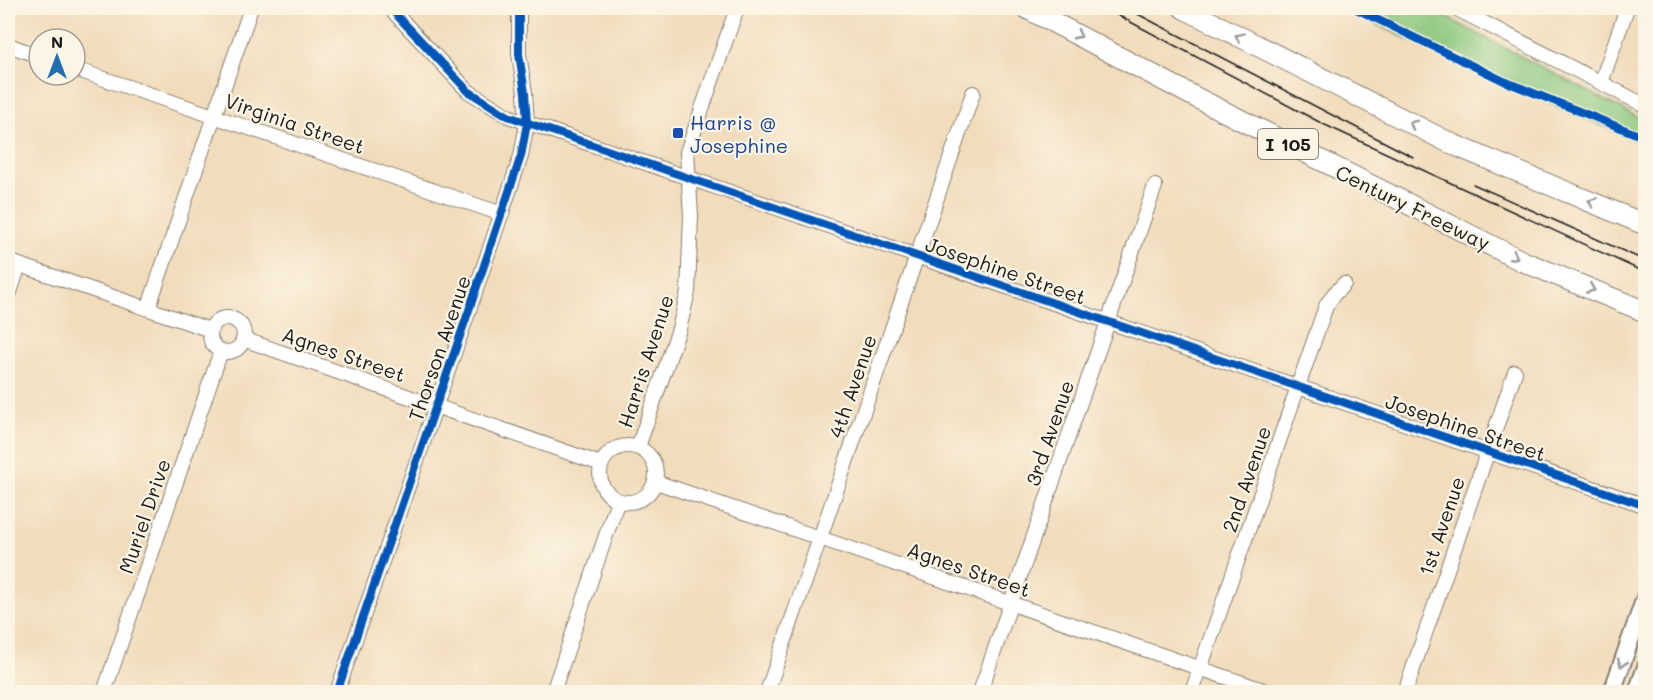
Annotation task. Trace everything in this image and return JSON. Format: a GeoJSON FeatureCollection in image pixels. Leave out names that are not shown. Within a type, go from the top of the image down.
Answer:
{"type":"FeatureCollection","features":[{"type":"Feature","properties":{"kind":"highway","name":"Century Freeway"},"geometry":{"type":"LineString","coordinates":[[1026,8],[1197,98],[1522,261],[1646,312]]}},
{"type":"Feature","properties":{"kind":"highway"},"geometry":{"type":"LineString","coordinates":[[1183,8],[1452,144],[1646,225]]}},
{"type":"Feature","properties":{"kind":"main road"},"geometry":{"type":"LineString","coordinates":[[1612,693],[1646,595]]}},
{"type":"Feature","properties":{"kind":"main road"},"geometry":{"type":"LineString","coordinates":[[1637,693],[1646,667]]}},
{"type":"Feature","properties":{"kind":"street"},"geometry":{"type":"LineString","coordinates":[[148,309],[251,8]]}},
{"type":"Feature","properties":{"kind":"street","name":"Josephine Street"},"geometry":{"type":"LineString","coordinates":[[390,8],[468,91],[501,112],[527,123],[1646,506]]}},
{"type":"Feature","properties":{"kind":"street","name":"Thorson Avenue"},"geometry":{"type":"LineString","coordinates":[[341,691],[521,156],[527,123],[519,54],[519,8]]}},
{"type":"Feature","properties":{"kind":"street","name":"Harris Avenue"},"geometry":{"type":"LineString","coordinates":[[638,447],[686,306],[690,277],[688,150],[737,8]]}},
{"type":"Feature","properties":{"kind":"street"},"geometry":{"type":"LineString","coordinates":[[1455,8],[1646,106]]}},
{"type":"Feature","properties":{"kind":"street"},"geometry":{"type":"LineString","coordinates":[[1601,83],[1627,8]]}},
{"type":"Feature","properties":{"kind":"street"},"geometry":{"type":"LineString","coordinates":[[8,45],[27,52]]}},
{"type":"Feature","properties":{"kind":"street","name":"Virginia Street"},"geometry":{"type":"LineString","coordinates":[[87,73],[502,214]]}},
{"type":"Feature","properties":{"kind":"street","name":"4th Avenue"},"geometry":{"type":"LineString","coordinates":[[767,693],[973,93]]}},
{"type":"Feature","properties":{"kind":"street","name":"3rd Avenue"},"geometry":{"type":"LineString","coordinates":[[980,693],[1155,186]]}},
{"type":"Feature","properties":{"kind":"street"},"geometry":{"type":"LineString","coordinates":[[8,298],[13,263],[210,330]]}},
{"type":"Feature","properties":{"kind":"street","name":"2nd Avenue"},"geometry":{"type":"LineString","coordinates":[[1192,693],[1326,306],[1344,284]]}},
{"type":"Feature","properties":{"kind":"street"},"geometry":{"type":"LineString","coordinates":[[231,319],[240,325],[243,339],[235,351],[221,351],[212,345],[210,330],[215,322],[231,319]]}},
{"type":"Feature","properties":{"kind":"street","name":"Agnes Street"},"geometry":{"type":"LineString","coordinates":[[243,339],[601,464]]}},
{"type":"Feature","properties":{"kind":"street","name":"Muriel Drive"},"geometry":{"type":"LineString","coordinates":[[104,693],[221,351]]}},
{"type":"Feature","properties":{"kind":"street","name":"1st Avenue"},"geometry":{"type":"LineString","coordinates":[[1405,693],[1515,372]]}},
{"type":"Feature","properties":{"kind":"street"},"geometry":{"type":"LineString","coordinates":[[629,445],[638,447],[646,451],[656,465],[656,482],[646,496],[638,501],[618,500],[610,496],[601,481],[599,472],[601,464],[612,450],[629,445]]}},
{"type":"Feature","properties":{"kind":"street","name":"Agnes Street"},"geometry":{"type":"LineString","coordinates":[[656,482],[1269,693]]}},
{"type":"Feature","properties":{"kind":"street"},"geometry":{"type":"LineString","coordinates":[[552,693],[618,500]]}},
{"type":"Feature","properties":{"kind":"green space"},"geometry":{"type":"Polygon","coordinates":[[[1343,8],[1429,8],[1645,121],[1645,143],[1502,84],[1343,8]]]}},
{"type":"Feature","properties":{"kind":"tram line"},"geometry":{"type":"LineString","coordinates":[[1104,8],[1323,124],[1646,273]]}},
{"type":"Feature","properties":{"kind":"tram line"},"geometry":{"type":"LineString","coordinates":[[1126,8],[1413,157]]}},
{"type":"Feature","properties":{"kind":"tram line"},"geometry":{"type":"LineString","coordinates":[[1473,184],[1646,261]]}},
{"type":"Feature","properties":{"kind":"cycle path"},"geometry":{"type":"LineString","coordinates":[[390,8],[468,91],[508,116],[1646,506]]}},
{"type":"Feature","properties":{"kind":"cycle path"},"geometry":{"type":"LineString","coordinates":[[337,692],[521,156],[527,123],[519,54],[519,8]]}},
{"type":"Feature","properties":{"kind":"cycle path"},"geometry":{"type":"LineString","coordinates":[[1354,8],[1504,81],[1646,138]]}},
{"type":"Feature","properties":{"kind":"place","name":"Harris @ Josephine"},"geometry":{"type":"Point","coordinates":[678,133]}}]}
